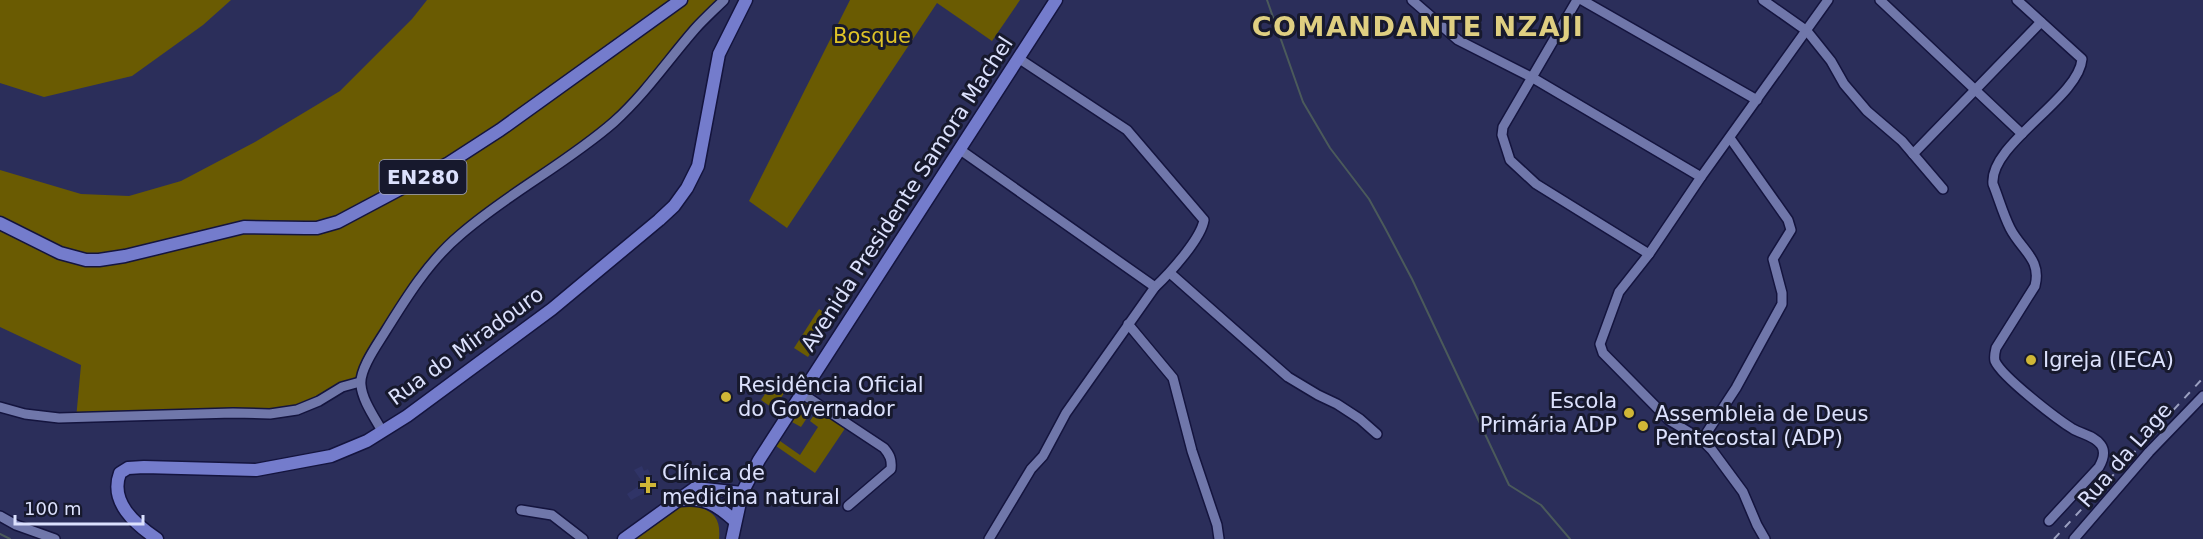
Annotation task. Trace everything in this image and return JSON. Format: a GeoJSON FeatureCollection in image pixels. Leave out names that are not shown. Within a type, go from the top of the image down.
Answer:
{"type":"FeatureCollection","features":[{"type":"Feature","properties":{"kind":"main road","name":"EN280"},"geometry":{"type":"LineString","coordinates":[[0,223],[60,254],[86,260],[99,260],[125,256],[244,227],[305,228],[338,222],[449,163],[490,137],[681,0]]}},
{"type":"Feature","properties":{"kind":"main road","name":"Rua do Miradouro"},"geometry":{"type":"LineString","coordinates":[[157,539],[133,519],[122,504],[116,483],[120,473],[128,468],[256,470],[331,456],[367,441],[407,416],[552,309],[674,206],[687,188],[698,166],[719,54],[746,0]]}},
{"type":"Feature","properties":{"kind":"main road","name":"Avenida Presidente Samora Machel"},"geometry":{"type":"LineString","coordinates":[[732,539],[742,494],[759,460],[1056,0]]}},
{"type":"Feature","properties":{"kind":"main road"},"geometry":{"type":"LineString","coordinates":[[624,539],[695,488],[742,494]]}},
{"type":"Feature","properties":{"kind":"main road"},"geometry":{"type":"LineString","coordinates":[[679,500],[706,501],[716,505],[735,521]]}},
{"type":"Feature","properties":{"kind":"street"},"geometry":{"type":"LineString","coordinates":[[382,431],[362,392],[360,382],[372,353],[432,264],[458,236],[493,208],[613,122],[642,94],[695,29],[724,0]]}},
{"type":"Feature","properties":{"kind":"street"},"geometry":{"type":"LineString","coordinates":[[1412,0],[1458,39],[1533,78],[1701,177]]}},
{"type":"Feature","properties":{"kind":"street"},"geometry":{"type":"LineString","coordinates":[[1577,0],[1503,127],[1502,135],[1510,160],[1536,184],[1649,254]]}},
{"type":"Feature","properties":{"kind":"street"},"geometry":{"type":"LineString","coordinates":[[1582,0],[1757,100]]}},
{"type":"Feature","properties":{"kind":"street"},"geometry":{"type":"LineString","coordinates":[[1763,0],[1807,31],[1831,61],[1844,84],[1867,111],[1902,141],[1943,189]]}},
{"type":"Feature","properties":{"kind":"street"},"geometry":{"type":"LineString","coordinates":[[1765,539],[1743,492],[1723,463],[1702,440],[1669,420],[1603,353],[1600,344],[1619,292],[1649,254],[1701,177],[1828,0]]}},
{"type":"Feature","properties":{"kind":"street"},"geometry":{"type":"LineString","coordinates":[[1880,0],[2022,134]]}},
{"type":"Feature","properties":{"kind":"street"},"geometry":{"type":"LineString","coordinates":[[2017,0],[2082,59],[2081,67],[2065,90],[2022,134],[1996,165],[1992,176],[2012,231],[2034,262],[2038,274],[2035,286],[1996,348],[1994,360],[2026,394],[2074,429],[2095,439],[2102,446],[2104,454],[2099,467],[2049,521]]}},
{"type":"Feature","properties":{"kind":"street"},"geometry":{"type":"LineString","coordinates":[[1913,154],[2041,22]]}},
{"type":"Feature","properties":{"kind":"street"},"geometry":{"type":"LineString","coordinates":[[989,539],[1031,469],[1043,456],[1066,413],[1155,287],[1170,273],[1200,231],[1204,220],[1127,130],[1018,58]]}},
{"type":"Feature","properties":{"kind":"street"},"geometry":{"type":"LineString","coordinates":[[1702,440],[1736,388],[1782,304],[1782,292],[1773,259],[1791,230],[1788,220],[1730,138]]}},
{"type":"Feature","properties":{"kind":"street"},"geometry":{"type":"LineString","coordinates":[[959,149],[1155,287]]}},
{"type":"Feature","properties":{"kind":"street"},"geometry":{"type":"LineString","coordinates":[[1170,273],[1288,377],[1345,409],[1377,434]]}},
{"type":"Feature","properties":{"kind":"street"},"geometry":{"type":"LineString","coordinates":[[1128,324],[1173,378],[1192,451],[1217,525],[1219,539]]}},
{"type":"Feature","properties":{"kind":"street"},"geometry":{"type":"LineString","coordinates":[[0,407],[25,414],[59,418],[233,412],[270,414],[297,410],[319,401],[342,387],[360,382]]}},
{"type":"Feature","properties":{"kind":"street"},"geometry":{"type":"LineString","coordinates":[[801,393],[884,448],[889,454],[892,462],[891,469],[848,506]]}},
{"type":"Feature","properties":{"kind":"street","name":"Rua da Lage"},"geometry":{"type":"LineString","coordinates":[[2074,539],[2149,452],[2203,396]]}},
{"type":"Feature","properties":{"kind":"street"},"geometry":{"type":"LineString","coordinates":[[521,510],[552,515],[583,539]]}},
{"type":"Feature","properties":{"kind":"street"},"geometry":{"type":"LineString","coordinates":[[0,516],[16,525],[55,539]]}},
{"type":"Feature","properties":{"kind":"shaded area","name":"Clínica de medicina natural"},"geometry":{"type":"Polygon","coordinates":[[[642,466],[644,471],[648,469],[656,487],[631,500],[627,494],[643,483],[634,470],[642,466]]]}},
{"type":"Feature","properties":{"kind":"green space"},"geometry":{"type":"Polygon","coordinates":[[[0,0],[231,0],[203,25],[132,76],[44,97],[0,83],[0,0]]]}},
{"type":"Feature","properties":{"kind":"green space"},"geometry":{"type":"Polygon","coordinates":[[[427,0],[724,0],[613,122],[458,236],[411,293],[360,382],[297,410],[76,419],[81,365],[0,327],[0,170],[81,194],[129,196],[181,181],[255,142],[340,91],[412,19],[427,0]]]}},
{"type":"Feature","properties":{"kind":"green space","name":"Bosque"},"geometry":{"type":"Polygon","coordinates":[[[850,0],[1020,0],[992,41],[937,3],[787,228],[749,201],[850,0]]]}},
{"type":"Feature","properties":{"kind":"green space"},"geometry":{"type":"Polygon","coordinates":[[[819,309],[833,318],[808,357],[794,348],[819,309]]]}},
{"type":"Feature","properties":{"kind":"green space"},"geometry":{"type":"Polygon","coordinates":[[[775,378],[788,387],[774,409],[761,400],[775,378]]]}},
{"type":"Feature","properties":{"kind":"green space"},"geometry":{"type":"Polygon","coordinates":[[[806,401],[814,407],[801,427],[792,422],[806,401]]]}},
{"type":"Feature","properties":{"kind":"green space"},"geometry":{"type":"Polygon","coordinates":[[[818,409],[846,427],[815,473],[776,446],[780,441],[800,455],[818,427],[810,421],[818,409]]]}},
{"type":"Feature","properties":{"kind":"green space"},"geometry":{"type":"Polygon","coordinates":[[[691,505],[705,509],[714,515],[717,519],[719,539],[632,539],[678,507],[691,505]]]}},
{"type":"Feature","properties":{"kind":"waterway"},"geometry":{"type":"LineString","coordinates":[[1267,0],[1303,102],[1330,148],[1369,199],[1385,228],[1412,279],[1509,485],[1541,505],[1570,539]]}},
{"type":"Feature","properties":{"kind":"waterway"},"geometry":{"type":"LineString","coordinates":[[0,534],[10,539]]}},
{"type":"Feature","properties":{"kind":"railway"},"geometry":{"type":"LineString","coordinates":[[2054,539],[2203,378]]}},
{"type":"Feature","properties":{"kind":"place","name":"Igreja (IECA)"},"geometry":{"type":"Point","coordinates":[2031,360]}},
{"type":"Feature","properties":{"kind":"place","name":"Residência Oficial do Governador"},"geometry":{"type":"Point","coordinates":[726,397]}},
{"type":"Feature","properties":{"kind":"place","name":"Escola Primária ADP"},"geometry":{"type":"Point","coordinates":[1629,413]}},
{"type":"Feature","properties":{"kind":"place","name":"Assembleia de Deus Pentecostal (ADP)"},"geometry":{"type":"Point","coordinates":[1643,426]}},
{"type":"Feature","properties":{"kind":"place","name":"Clínica de medicina natural"},"geometry":{"type":"Point","coordinates":[648,485]}},
{"type":"Feature","properties":{"kind":"district","name":"COMANDANTE NZAJI"},"geometry":{"type":"Point","coordinates":[1418,26]}}]}
